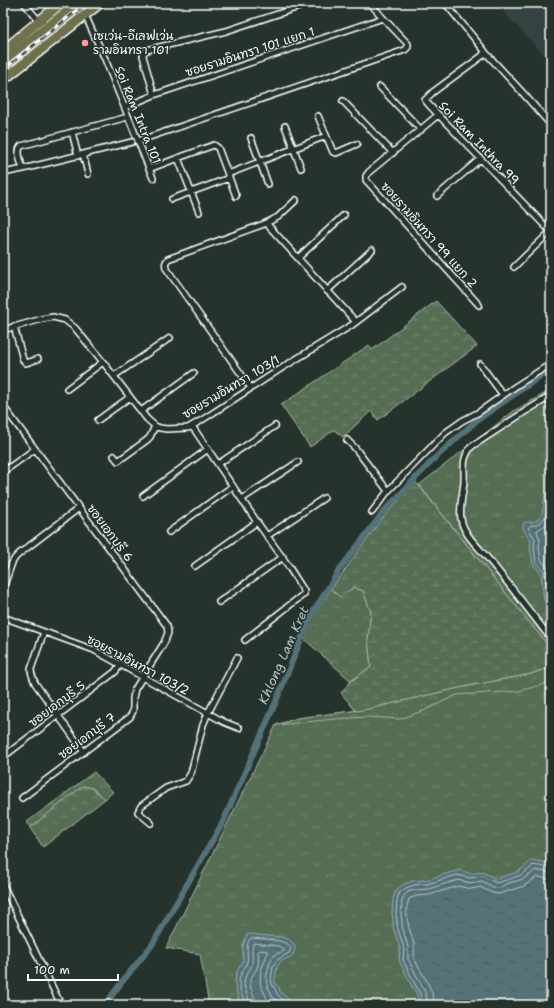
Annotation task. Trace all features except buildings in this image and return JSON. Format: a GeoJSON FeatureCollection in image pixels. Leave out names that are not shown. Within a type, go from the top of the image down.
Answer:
{"type":"FeatureCollection","features":[{"type":"Feature","properties":{"kind":"highway"},"geometry":{"type":"LineString","coordinates":[[4,49],[61,3]]}},
{"type":"Feature","properties":{"kind":"highway"},"geometry":{"type":"LineString","coordinates":[[3,80],[100,3]]}},
{"type":"Feature","properties":{"kind":"main road"},"geometry":{"type":"LineString","coordinates":[[3,61],[77,3]]}},
{"type":"Feature","properties":{"kind":"street"},"geometry":{"type":"LineString","coordinates":[[24,3],[39,21]]}},
{"type":"Feature","properties":{"kind":"street"},"geometry":{"type":"LineString","coordinates":[[154,95],[143,56],[144,52],[147,50],[226,31],[311,3]]}},
{"type":"Feature","properties":{"kind":"street"},"geometry":{"type":"LineString","coordinates":[[138,141],[405,50],[408,47],[408,44],[370,3]]}},
{"type":"Feature","properties":{"kind":"street"},"geometry":{"type":"LineString","coordinates":[[445,3],[485,52],[551,125]]}},
{"type":"Feature","properties":{"kind":"street","name":"Soi Ram Intra 101"},"geometry":{"type":"LineString","coordinates":[[85,15],[105,59],[153,178]]}},
{"type":"Feature","properties":{"kind":"street","name":"ซอยรามอินทรา 101 แยก 1"},"geometry":{"type":"LineString","coordinates":[[125,107],[154,95],[383,18]]}},
{"type":"Feature","properties":{"kind":"street","name":"Soi Ram Inthra 99"},"geometry":{"type":"LineString","coordinates":[[485,52],[478,60],[425,100],[551,232]]}},
{"type":"Feature","properties":{"kind":"street"},"geometry":{"type":"LineString","coordinates":[[380,87],[421,130]]}},
{"type":"Feature","properties":{"kind":"street"},"geometry":{"type":"LineString","coordinates":[[343,101],[393,153]]}},
{"type":"Feature","properties":{"kind":"street","name":"ซอยรามอินทรา 99 แยก 2"},"geometry":{"type":"LineString","coordinates":[[438,115],[369,172],[366,176],[366,180],[479,305]]}},
{"type":"Feature","properties":{"kind":"street"},"geometry":{"type":"LineString","coordinates":[[318,116],[334,153],[357,144]]}},
{"type":"Feature","properties":{"kind":"street"},"geometry":{"type":"LineString","coordinates":[[23,170],[19,152],[19,148],[21,146],[124,118]]}},
{"type":"Feature","properties":{"kind":"street"},"geometry":{"type":"LineString","coordinates":[[284,126],[301,168]]}},
{"type":"Feature","properties":{"kind":"street"},"geometry":{"type":"LineString","coordinates":[[72,132],[88,174]]}},
{"type":"Feature","properties":{"kind":"street"},"geometry":{"type":"LineString","coordinates":[[172,199],[326,136]]}},
{"type":"Feature","properties":{"kind":"street"},"geometry":{"type":"LineString","coordinates":[[251,138],[268,184]]}},
{"type":"Feature","properties":{"kind":"street"},"geometry":{"type":"LineString","coordinates":[[3,174],[132,142]]}},
{"type":"Feature","properties":{"kind":"street"},"geometry":{"type":"LineString","coordinates":[[149,169],[214,145],[218,148],[236,196]]}},
{"type":"Feature","properties":{"kind":"street"},"geometry":{"type":"LineString","coordinates":[[178,158],[198,212]]}},
{"type":"Feature","properties":{"kind":"street"},"geometry":{"type":"LineString","coordinates":[[437,196],[480,159]]}},
{"type":"Feature","properties":{"kind":"street"},"geometry":{"type":"LineString","coordinates":[[251,388],[175,280],[165,265],[165,262],[168,259],[266,223],[278,217],[296,200]]}},
{"type":"Feature","properties":{"kind":"street"},"geometry":{"type":"LineString","coordinates":[[298,258],[344,215]]}},
{"type":"Feature","properties":{"kind":"street"},"geometry":{"type":"LineString","coordinates":[[266,223],[356,322]]}},
{"type":"Feature","properties":{"kind":"street"},"geometry":{"type":"LineString","coordinates":[[514,267],[551,232]]}},
{"type":"Feature","properties":{"kind":"street"},"geometry":{"type":"LineString","coordinates":[[327,291],[372,250]]}},
{"type":"Feature","properties":{"kind":"street","name":"ซอยรามอินทรา 103/1"},"geometry":{"type":"LineString","coordinates":[[155,426],[167,429],[188,428],[192,426],[356,322],[402,287]]}},
{"type":"Feature","properties":{"kind":"street"},"geometry":{"type":"LineString","coordinates":[[3,330],[42,318],[53,317],[65,320],[75,328],[147,419],[155,426],[150,436],[140,445],[118,461],[114,456]]}},
{"type":"Feature","properties":{"kind":"street"},"geometry":{"type":"LineString","coordinates":[[14,326],[23,360],[26,363],[38,359]]}},
{"type":"Feature","properties":{"kind":"street"},"geometry":{"type":"LineString","coordinates":[[114,376],[170,338]]}},
{"type":"Feature","properties":{"kind":"street"},"geometry":{"type":"LineString","coordinates":[[67,389],[103,362]]}},
{"type":"Feature","properties":{"kind":"street"},"geometry":{"type":"LineString","coordinates":[[480,364],[503,395]]}},
{"type":"Feature","properties":{"kind":"street"},"geometry":{"type":"LineString","coordinates":[[372,512],[388,491],[445,433],[551,364]]}},
{"type":"Feature","properties":{"kind":"street"},"geometry":{"type":"LineString","coordinates":[[141,411],[194,373]]}},
{"type":"Feature","properties":{"kind":"street"},"geometry":{"type":"LineString","coordinates":[[551,396],[471,448],[466,454],[460,510],[465,531],[490,560],[551,638]]}},
{"type":"Feature","properties":{"kind":"street"},"geometry":{"type":"LineString","coordinates":[[98,420],[130,397]]}},
{"type":"Feature","properties":{"kind":"street","name":"ซอยเอกบุรี 6"},"geometry":{"type":"LineString","coordinates":[[3,406],[167,626],[167,636],[143,677]]}},
{"type":"Feature","properties":{"kind":"street"},"geometry":{"type":"LineString","coordinates":[[192,426],[257,522],[283,557],[304,591],[304,594],[245,640]]}},
{"type":"Feature","properties":{"kind":"street"},"geometry":{"type":"LineString","coordinates":[[218,464],[275,426]]}},
{"type":"Feature","properties":{"kind":"street"},"geometry":{"type":"LineString","coordinates":[[347,440],[355,448],[388,491]]}},
{"type":"Feature","properties":{"kind":"street"},"geometry":{"type":"LineString","coordinates":[[3,472],[35,449]]}},
{"type":"Feature","properties":{"kind":"street"},"geometry":{"type":"LineString","coordinates":[[143,496],[208,449]]}},
{"type":"Feature","properties":{"kind":"street"},"geometry":{"type":"LineString","coordinates":[[242,499],[298,462]]}},
{"type":"Feature","properties":{"kind":"street"},"geometry":{"type":"LineString","coordinates":[[169,532],[233,486]]}},
{"type":"Feature","properties":{"kind":"street"},"geometry":{"type":"LineString","coordinates":[[268,536],[324,498]]}},
{"type":"Feature","properties":{"kind":"street"},"geometry":{"type":"LineString","coordinates":[[3,588],[15,558],[80,508]]}},
{"type":"Feature","properties":{"kind":"street"},"geometry":{"type":"LineString","coordinates":[[195,566],[257,522]]}},
{"type":"Feature","properties":{"kind":"street"},"geometry":{"type":"LineString","coordinates":[[219,602],[283,557]]}},
{"type":"Feature","properties":{"kind":"street","name":"ซอยรามอินทรา 103/2"},"geometry":{"type":"LineString","coordinates":[[3,618],[94,650],[224,722],[239,728]]}},
{"type":"Feature","properties":{"kind":"street"},"geometry":{"type":"LineString","coordinates":[[44,632],[31,672],[35,683],[84,752]]}},
{"type":"Feature","properties":{"kind":"street"},"geometry":{"type":"LineString","coordinates":[[151,823],[138,812],[139,809],[166,788],[186,781],[189,777],[203,725],[237,658]]}},
{"type":"Feature","properties":{"kind":"street","name":"ซอยเอกบุรี 5"},"geometry":{"type":"LineString","coordinates":[[3,757],[115,672],[121,664]]}},
{"type":"Feature","properties":{"kind":"street","name":"ซอยเอกบุรี 7"},"geometry":{"type":"LineString","coordinates":[[22,798],[130,717],[134,707],[135,689],[143,677]]}},
{"type":"Feature","properties":{"kind":"street"},"geometry":{"type":"LineString","coordinates":[[3,885],[61,1005]]}},
{"type":"Feature","properties":{"kind":"shaded area"},"geometry":{"type":"Polygon","coordinates":[[[495,3],[551,3],[551,62],[495,3]]]}},
{"type":"Feature","properties":{"kind":"green space"},"geometry":{"type":"Polygon","coordinates":[[[436,301],[477,346],[378,420],[371,411],[343,437],[334,430],[310,447],[281,405],[369,345],[372,350],[436,301]]]}},
{"type":"Feature","properties":{"kind":"green space"},"geometry":{"type":"Polygon","coordinates":[[[551,390],[551,649],[419,485],[515,410],[551,390]]]}},
{"type":"Feature","properties":{"kind":"green space"},"geometry":{"type":"Polygon","coordinates":[[[415,481],[551,649],[551,667],[531,674],[463,687],[356,711],[341,693],[351,681],[371,667],[368,639],[371,612],[363,591],[354,587],[340,597],[331,589],[381,520],[415,481]]]}},
{"type":"Feature","properties":{"kind":"green space"},"geometry":{"type":"Polygon","coordinates":[[[354,587],[363,591],[371,612],[368,639],[371,667],[351,681],[303,638],[313,616],[331,589],[340,597],[354,587]]]}},
{"type":"Feature","properties":{"kind":"green space"},"geometry":{"type":"Polygon","coordinates":[[[551,667],[551,1005],[209,1005],[200,954],[166,948],[276,725],[298,718],[368,709],[531,674],[551,667]]]}},
{"type":"Feature","properties":{"kind":"green space"},"geometry":{"type":"Polygon","coordinates":[[[551,667],[551,681],[544,684],[520,691],[457,695],[423,711],[400,719],[367,717],[276,725],[298,718],[368,709],[463,687],[531,674],[551,667]]]}},
{"type":"Feature","properties":{"kind":"green space"},"geometry":{"type":"Polygon","coordinates":[[[94,772],[113,792],[105,799],[92,788],[83,786],[30,828],[27,822],[94,772]]]}},
{"type":"Feature","properties":{"kind":"green space"},"geometry":{"type":"Polygon","coordinates":[[[83,786],[92,788],[105,799],[43,847],[30,828],[83,786]]]}},
{"type":"Feature","properties":{"kind":"water"},"geometry":{"type":"Polygon","coordinates":[[[551,487],[551,607],[544,600],[541,573],[533,564],[530,547],[531,540],[523,529],[523,525],[525,522],[536,521],[539,519],[545,496],[549,493],[551,487]]]}},
{"type":"Feature","properties":{"kind":"water"},"geometry":{"type":"Polygon","coordinates":[[[532,860],[551,864],[551,1005],[420,1005],[417,995],[399,961],[400,948],[393,927],[392,914],[393,899],[396,890],[404,884],[413,881],[426,880],[460,870],[471,874],[482,872],[497,879],[519,871],[532,860]]]}},
{"type":"Feature","properties":{"kind":"water"},"geometry":{"type":"Polygon","coordinates":[[[249,934],[280,937],[288,939],[293,943],[295,948],[294,953],[292,956],[280,962],[277,967],[275,983],[279,987],[280,992],[295,1005],[241,1005],[235,982],[237,971],[243,962],[243,946],[246,936],[249,934]]]}},
{"type":"Feature","properties":{"kind":"waterway","name":"Khlong Lam Kret"},"geometry":{"type":"LineString","coordinates":[[105,1005],[152,945],[223,822],[275,704],[310,617],[340,569],[385,510],[435,458],[477,420],[551,369]]}},
{"type":"Feature","properties":{"kind":"railway"},"geometry":{"type":"LineString","coordinates":[[3,70],[86,3]]}},
{"type":"Feature","properties":{"kind":"place","name":"เซเว่น-อีเลฟเว่น รามอินทรา 101"},"geometry":{"type":"Point","coordinates":[85,43]}}]}
